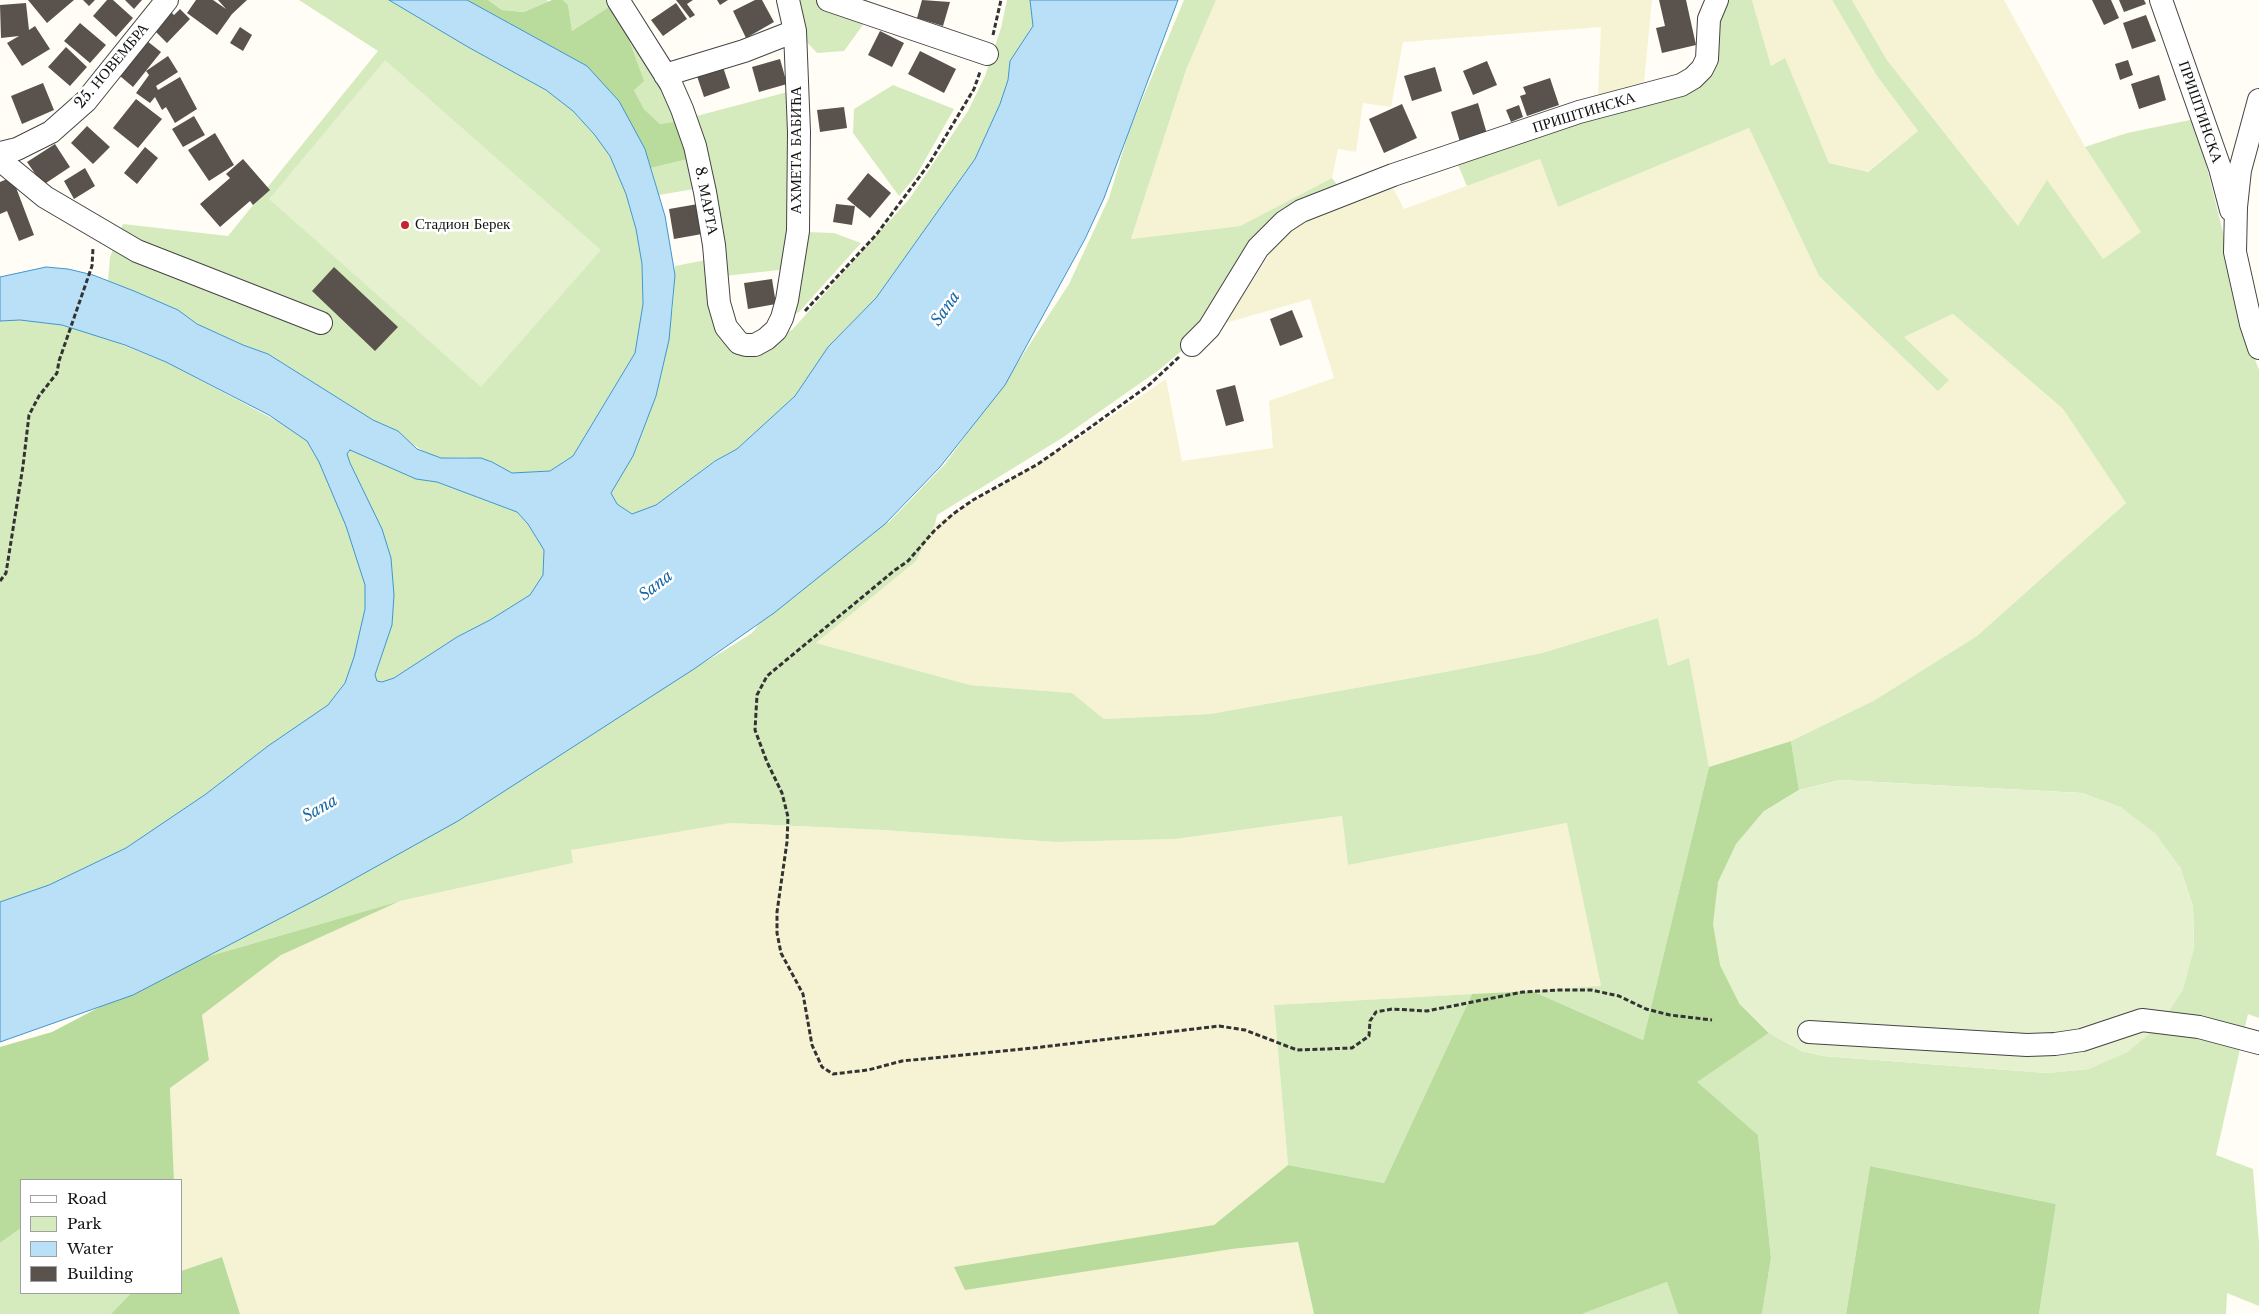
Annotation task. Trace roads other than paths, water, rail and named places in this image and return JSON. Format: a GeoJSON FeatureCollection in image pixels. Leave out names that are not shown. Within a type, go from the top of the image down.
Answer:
{"type":"FeatureCollection","features":[{"type":"Feature","properties":{"kind":"street","name":"25. НОВЕМБРА"},"geometry":{"type":"LineString","coordinates":[[0,152],[17,149],[51,132],[86,101],[167,0]]}},
{"type":"Feature","properties":{"kind":"street","name":"8. МАРТА"},"geometry":{"type":"LineString","coordinates":[[618,0],[666,75],[682,108],[695,146],[714,245],[719,303],[726,327],[738,343],[755,344],[776,330],[796,306]]}},
{"type":"Feature","properties":{"kind":"street","name":"АХМЕТА БАБИЋА"},"geometry":{"type":"LineString","coordinates":[[788,0],[794,31],[799,132],[796,306]]}},
{"type":"Feature","properties":{"kind":"street"},"geometry":{"type":"LineString","coordinates":[[828,0],[987,54]]}},
{"type":"Feature","properties":{"kind":"street","name":"ПРИШТИНСКА"},"geometry":{"type":"LineString","coordinates":[[1192,344],[1209,328],[1258,248],[1277,228],[1301,212],[1393,175],[1579,112],[1681,85],[1694,78],[1702,69],[1707,59],[1709,19],[1717,0]]}},
{"type":"Feature","properties":{"kind":"street","name":"ПРИШТИНСКА"},"geometry":{"type":"LineString","coordinates":[[2161,0],[2220,168],[2235,225]]}},
{"type":"Feature","properties":{"kind":"street"},"geometry":{"type":"LineString","coordinates":[[666,75],[744,51],[794,31]]}},
{"type":"Feature","properties":{"kind":"street","name":"ПРИШТИНСКА"},"geometry":{"type":"LineString","coordinates":[[2259,100],[2240,170],[2235,225],[2235,252],[2251,324],[2259,348]]}},
{"type":"Feature","properties":{"kind":"street"},"geometry":{"type":"LineString","coordinates":[[0,160],[45,197],[136,251],[321,324]]}},
{"type":"Feature","properties":{"kind":"street"},"geometry":{"type":"LineString","coordinates":[[1809,1032],[2027,1045],[2055,1044],[2082,1040],[2142,1020],[2199,1028],[2259,1043]]}},
{"type":"Feature","properties":{"kind":"water","name":"Sana"},"geometry":{"type":"Polygon","coordinates":[[[389,0],[467,0],[587,66],[619,101],[645,149],[665,216],[675,275],[669,340],[656,396],[633,456],[611,493],[617,504],[632,514],[656,505],[715,461],[737,449],[795,396],[828,347],[876,298],[975,159],[1000,104],[1008,80],[1010,61],[1033,26],[1030,0],[1178,0],[1104,198],[1085,239],[1005,385],[940,467],[885,524],[774,613],[694,669],[458,821],[327,894],[133,995],[0,1042],[0,902],[49,885],[126,848],[206,794],[268,746],[328,705],[345,683],[354,657],[365,609],[365,585],[346,526],[319,462],[307,441],[269,415],[166,362],[125,345],[62,325],[20,320],[0,321],[0,277],[46,267],[68,269],[93,275],[178,310],[197,324],[268,354],[373,420],[398,431],[417,449],[441,458],[481,458],[512,473],[550,471],[573,456],[635,353],[643,304],[642,264],[636,229],[626,194],[610,156],[594,134],[573,111],[546,90],[389,0]],[[350,450],[347,454],[382,529],[391,558],[394,595],[392,625],[375,675],[377,681],[382,682],[394,678],[457,637],[490,620],[530,595],[543,575],[544,550],[528,524],[517,512],[437,482],[416,479],[350,450]]]}},
{"type":"Feature","properties":{"kind":"place","name":"Стадион Берек"},"geometry":{"type":"Point","coordinates":[405,225]}}]}
